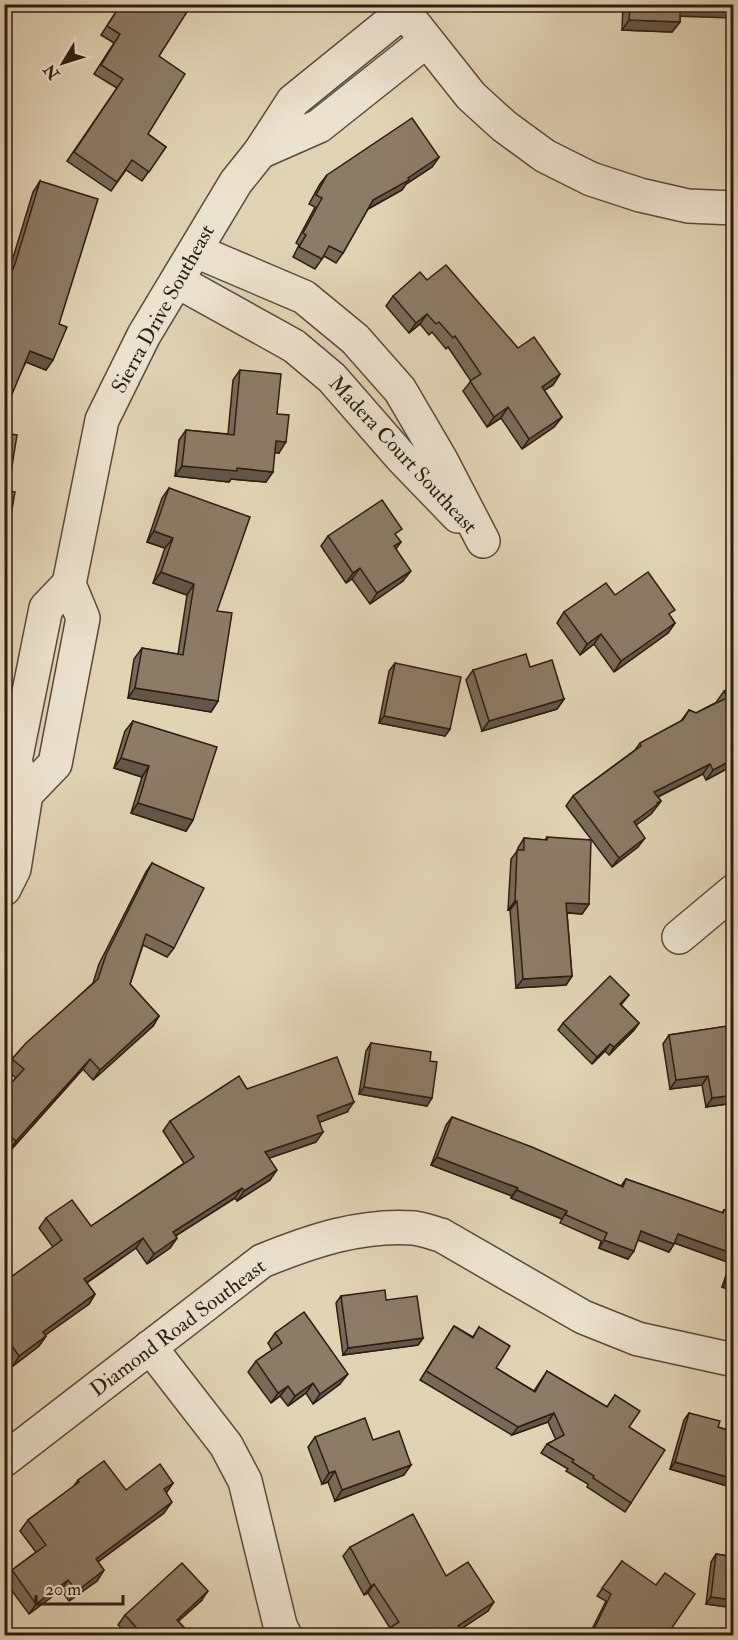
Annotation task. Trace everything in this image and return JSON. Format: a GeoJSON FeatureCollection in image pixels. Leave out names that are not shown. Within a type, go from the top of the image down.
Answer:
{"type":"FeatureCollection","features":[{"type":"Feature","properties":{"kind":"street"},"geometry":{"type":"LineString","coordinates":[[400,8],[471,96],[504,126],[545,156],[591,179],[640,195],[688,206],[734,208]]}},
{"type":"Feature","properties":{"kind":"street","name":"Sierra Drive Southeast"},"geometry":{"type":"LineString","coordinates":[[4,889],[14,869],[26,794],[55,764],[83,618],[69,584],[102,420],[144,335],[236,182],[260,152],[293,101],[400,8]]}},
{"type":"Feature","properties":{"kind":"street","name":"Sierra Drive Southeast"},"geometry":{"type":"LineString","coordinates":[[260,152],[319,126],[426,41]]}},
{"type":"Feature","properties":{"kind":"street","name":"Madera Court Southeast"},"geometry":{"type":"LineString","coordinates":[[177,281],[294,346],[332,378],[401,457],[483,541],[441,460],[400,390],[355,339],[304,297],[196,250]]}},
{"type":"Feature","properties":{"kind":"street"},"geometry":{"type":"LineString","coordinates":[[679,937],[734,891]]}},
{"type":"Feature","properties":{"kind":"street","name":"Diamond Road Southeast"},"geometry":{"type":"LineString","coordinates":[[4,1460],[262,1261],[300,1245],[362,1229],[416,1228],[441,1235],[583,1317],[638,1339],[734,1360]]}},
{"type":"Feature","properties":{"kind":"street"},"geometry":{"type":"LineString","coordinates":[[150,1347],[226,1445],[245,1482],[277,1614],[285,1635]]}},
{"type":"Feature","properties":{"kind":"building"},"geometry":{"type":"Polygon","coordinates":[[[121,4],[135,12],[140,4],[187,4],[190,7],[159,56],[185,74],[148,134],[166,147],[149,172],[132,160],[117,182],[74,152],[123,79],[101,65],[120,34],[107,26],[121,4]]]}},
{"type":"Feature","properties":{"kind":"building"},"geometry":{"type":"Polygon","coordinates":[[[630,4],[734,4],[734,7],[680,6],[680,22],[629,20],[630,4]]]}},
{"type":"Feature","properties":{"kind":"building"},"geometry":{"type":"Polygon","coordinates":[[[412,118],[439,157],[408,178],[409,180],[373,200],[343,253],[329,246],[322,259],[299,247],[306,235],[303,233],[322,198],[316,195],[327,175],[412,118]]]}},
{"type":"Feature","properties":{"kind":"building"},"geometry":{"type":"Polygon","coordinates":[[[40,181],[98,199],[59,324],[67,327],[53,360],[30,351],[10,399],[4,397],[4,290],[15,264],[40,181]]]}},
{"type":"Feature","properties":{"kind":"building"},"geometry":{"type":"Polygon","coordinates":[[[446,265],[518,348],[534,337],[560,374],[542,387],[562,417],[529,439],[508,407],[494,417],[470,381],[481,374],[455,336],[453,338],[439,322],[436,324],[427,314],[416,323],[393,296],[420,272],[427,280],[446,265]]]}},
{"type":"Feature","properties":{"kind":"building"},"geometry":{"type":"Polygon","coordinates":[[[240,370],[281,374],[277,414],[289,415],[286,442],[276,441],[273,472],[182,466],[186,430],[234,435],[240,370]]]}},
{"type":"Feature","properties":{"kind":"building"},"geometry":{"type":"Polygon","coordinates":[[[4,433],[17,435],[8,491],[15,492],[10,521],[6,521],[4,528],[4,433]]]}},
{"type":"Feature","properties":{"kind":"building"},"geometry":{"type":"Polygon","coordinates":[[[169,488],[250,517],[217,611],[232,613],[218,701],[135,688],[142,648],[183,655],[194,584],[161,572],[173,538],[154,531],[169,488]]]}},
{"type":"Feature","properties":{"kind":"building"},"geometry":{"type":"Polygon","coordinates":[[[382,500],[402,529],[395,534],[401,542],[394,546],[411,571],[377,593],[360,568],[353,573],[328,536],[382,500]]]}},
{"type":"Feature","properties":{"kind":"building"},"geometry":{"type":"Polygon","coordinates":[[[648,572],[675,610],[669,614],[675,623],[621,661],[601,634],[587,644],[564,612],[606,583],[615,595],[648,572]]]}},
{"type":"Feature","properties":{"kind":"building"},"geometry":{"type":"Polygon","coordinates":[[[526,654],[530,667],[552,660],[564,699],[489,721],[473,670],[526,654]]]}},
{"type":"Feature","properties":{"kind":"building"},"geometry":{"type":"Polygon","coordinates":[[[395,663],[461,677],[450,729],[384,716],[395,663]]]}},
{"type":"Feature","properties":{"kind":"building"},"geometry":{"type":"Polygon","coordinates":[[[734,687],[734,759],[713,770],[710,764],[654,792],[661,801],[634,822],[645,838],[619,858],[573,796],[641,746],[640,743],[683,720],[689,710],[696,713],[727,698],[724,691],[734,687]]]}},
{"type":"Feature","properties":{"kind":"building"},"geometry":{"type":"Polygon","coordinates":[[[133,721],[217,747],[193,820],[138,803],[149,766],[121,758],[133,721]]]}},
{"type":"Feature","properties":{"kind":"building"},"geometry":{"type":"Polygon","coordinates":[[[547,837],[591,840],[589,904],[566,903],[572,976],[523,979],[517,901],[515,901],[517,850],[524,850],[524,838],[547,840],[547,837]]]}},
{"type":"Feature","properties":{"kind":"building"},"geometry":{"type":"Polygon","coordinates":[[[152,863],[204,888],[174,948],[146,934],[130,984],[159,1016],[100,1070],[90,1059],[16,1141],[4,1131],[4,1091],[24,1069],[12,1059],[26,1043],[98,979],[106,955],[152,863]]]}},
{"type":"Feature","properties":{"kind":"building"},"geometry":{"type":"Polygon","coordinates":[[[610,976],[629,995],[620,1004],[639,1023],[614,1047],[610,1044],[597,1057],[563,1023],[610,976]]]}},
{"type":"Feature","properties":{"kind":"building"},"geometry":{"type":"Polygon","coordinates":[[[734,1025],[734,1095],[712,1098],[708,1076],[676,1080],[669,1035],[734,1025]]]}},
{"type":"Feature","properties":{"kind":"building"},"geometry":{"type":"Polygon","coordinates":[[[371,1043],[431,1052],[430,1061],[437,1062],[432,1098],[364,1087],[371,1043]]]}},
{"type":"Feature","properties":{"kind":"building"},"geometry":{"type":"Polygon","coordinates":[[[337,1057],[354,1102],[317,1116],[323,1132],[265,1152],[277,1170],[244,1191],[242,1188],[173,1232],[177,1238],[154,1254],[143,1238],[84,1279],[95,1294],[43,1332],[46,1336],[19,1356],[12,1346],[4,1352],[4,1282],[62,1240],[46,1218],[72,1200],[91,1226],[194,1157],[170,1121],[239,1076],[247,1089],[337,1057]]]}},
{"type":"Feature","properties":{"kind":"building"},"geometry":{"type":"Polygon","coordinates":[[[452,1117],[532,1147],[623,1187],[626,1179],[723,1213],[724,1210],[734,1213],[734,1254],[678,1234],[674,1244],[641,1231],[634,1251],[604,1240],[607,1233],[566,1215],[567,1211],[517,1190],[518,1188],[437,1157],[452,1117]]]}},
{"type":"Feature","properties":{"kind":"building"},"geometry":{"type":"Polygon","coordinates":[[[734,1262],[734,1281],[727,1279],[734,1262]]]}},
{"type":"Feature","properties":{"kind":"building"},"geometry":{"type":"Polygon","coordinates":[[[385,1290],[386,1300],[417,1296],[423,1338],[348,1348],[341,1296],[385,1290]]]}},
{"type":"Feature","properties":{"kind":"building"},"geometry":{"type":"Polygon","coordinates":[[[304,1312],[348,1374],[320,1394],[313,1383],[295,1396],[288,1386],[278,1393],[256,1361],[282,1343],[275,1333],[304,1312]]]}},
{"type":"Feature","properties":{"kind":"building"},"geometry":{"type":"Polygon","coordinates":[[[454,1326],[473,1338],[479,1327],[510,1346],[496,1368],[535,1392],[547,1371],[607,1407],[615,1395],[640,1411],[629,1427],[665,1450],[631,1503],[593,1478],[594,1476],[572,1462],[574,1460],[547,1444],[564,1435],[554,1413],[518,1427],[426,1371],[454,1326]]]}},
{"type":"Feature","properties":{"kind":"building"},"geometry":{"type":"Polygon","coordinates":[[[689,1413],[720,1421],[718,1427],[734,1432],[734,1479],[675,1462],[689,1413]]]}},
{"type":"Feature","properties":{"kind":"building"},"geometry":{"type":"Polygon","coordinates":[[[365,1418],[373,1440],[399,1431],[411,1465],[342,1490],[335,1471],[329,1473],[315,1437],[365,1418]]]}},
{"type":"Feature","properties":{"kind":"building"},"geometry":{"type":"Polygon","coordinates":[[[104,1461],[126,1490],[160,1464],[173,1483],[164,1489],[172,1502],[96,1559],[104,1570],[77,1591],[68,1580],[36,1604],[12,1570],[46,1545],[28,1520],[104,1461]]]}},
{"type":"Feature","properties":{"kind":"building"},"geometry":{"type":"Polygon","coordinates":[[[413,1514],[446,1576],[468,1562],[494,1602],[458,1626],[466,1635],[384,1635],[382,1633],[399,1622],[374,1584],[371,1586],[350,1547],[413,1514]]]}},
{"type":"Feature","properties":{"kind":"building"},"geometry":{"type":"Polygon","coordinates":[[[716,1554],[734,1557],[734,1600],[711,1597],[716,1554]]]}},
{"type":"Feature","properties":{"kind":"building"},"geometry":{"type":"Polygon","coordinates":[[[622,1561],[656,1585],[665,1573],[695,1594],[667,1635],[591,1635],[611,1594],[602,1588],[622,1561]]]}},
{"type":"Feature","properties":{"kind":"building"},"geometry":{"type":"Polygon","coordinates":[[[182,1563],[208,1591],[177,1620],[191,1635],[143,1635],[125,1615],[182,1563]]]}}]}
